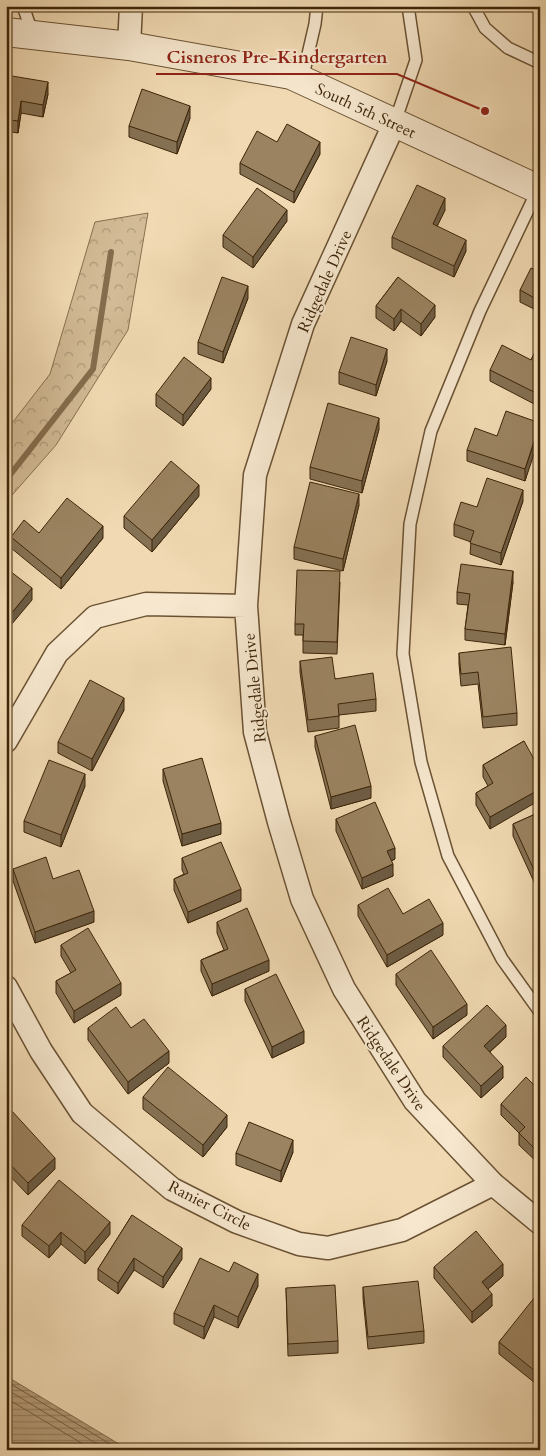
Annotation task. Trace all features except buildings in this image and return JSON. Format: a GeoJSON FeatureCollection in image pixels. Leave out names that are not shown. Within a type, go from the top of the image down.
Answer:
{"type":"FeatureCollection","features":[{"type":"Feature","properties":{"kind":"street"},"geometry":{"type":"LineString","coordinates":[[129,46],[131,6]]}},
{"type":"Feature","properties":{"kind":"street","name":"South 5th Street"},"geometry":{"type":"LineString","coordinates":[[6,32],[129,46],[291,75],[539,189]]}},
{"type":"Feature","properties":{"kind":"street","name":"Ridgedale Drive"},"geometry":{"type":"LineString","coordinates":[[395,122],[303,324],[255,474],[246,606],[255,732],[278,822],[302,899],[344,990],[415,1101],[493,1184],[540,1223]]}},
{"type":"Feature","properties":{"kind":"street"},"geometry":{"type":"LineString","coordinates":[[6,741],[57,653],[95,617],[146,604],[246,606]]}},
{"type":"Feature","properties":{"kind":"street","name":"Ranier Circle"},"geometry":{"type":"LineString","coordinates":[[6,987],[41,1051],[82,1113],[172,1189],[237,1222],[300,1244],[328,1248],[402,1230],[493,1184]]}},
{"type":"Feature","properties":{"kind":"lane"},"geometry":{"type":"LineString","coordinates":[[23,6],[33,35]]}},
{"type":"Feature","properties":{"kind":"lane"},"geometry":{"type":"LineString","coordinates":[[302,80],[315,24],[317,6]]}},
{"type":"Feature","properties":{"kind":"lane"},"geometry":{"type":"LineString","coordinates":[[395,122],[416,60],[408,6]]}},
{"type":"Feature","properties":{"kind":"lane"},"geometry":{"type":"LineString","coordinates":[[473,6],[485,28],[508,48],[540,63]]}},
{"type":"Feature","properties":{"kind":"lane"},"geometry":{"type":"LineString","coordinates":[[539,189],[480,311],[431,431],[410,524],[404,654],[421,762],[448,856],[502,959],[540,1012]]}},
{"type":"Feature","properties":{"kind":"green space"},"geometry":{"type":"Polygon","coordinates":[[[148,213],[128,330],[56,445],[6,502],[6,431],[50,374],[95,222],[148,213]]]}},
{"type":"Feature","properties":{"kind":"water"},"geometry":{"type":"Polygon","coordinates":[[[6,1376],[129,1450],[12,1450],[6,1447],[6,1376]]]}},
{"type":"Feature","properties":{"kind":"waterway"},"geometry":{"type":"LineString","coordinates":[[6,480],[93,369],[111,252]]}},
{"type":"Feature","properties":{"kind":"place","name":"Cisneros Pre-Kindergarten"},"geometry":{"type":"Point","coordinates":[485,111]}}]}
